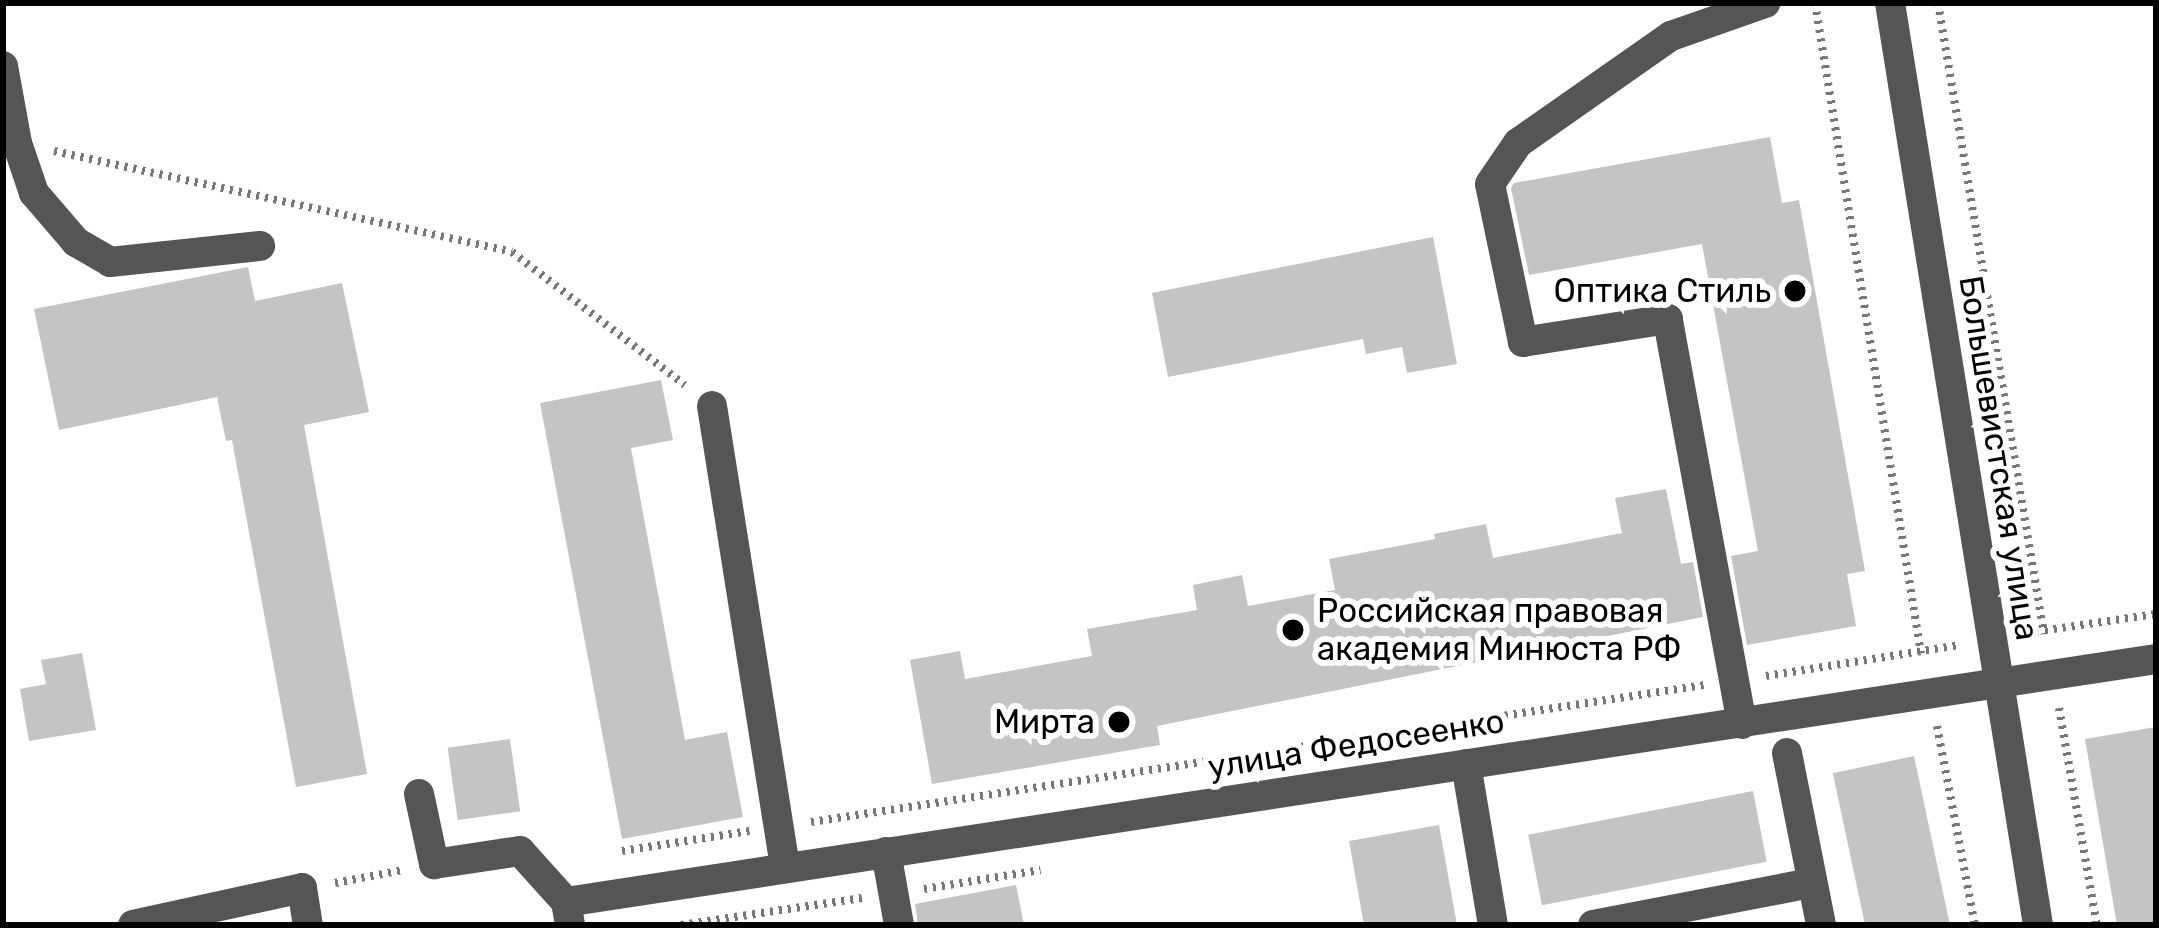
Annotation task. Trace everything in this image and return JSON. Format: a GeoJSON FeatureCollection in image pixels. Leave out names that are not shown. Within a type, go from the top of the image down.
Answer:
{"type":"FeatureCollection","features":[{"type":"Feature","properties":{"kind":"street"},"geometry":{"type":"LineString","coordinates":[[1742,724],[1668,319],[1523,342],[1490,184],[1518,143],[1671,36],[1766,3]]}},
{"type":"Feature","properties":{"kind":"street","name":"Большевистская улица"},"geometry":{"type":"LineString","coordinates":[[1890,3],[2038,925]]}},
{"type":"Feature","properties":{"kind":"street"},"geometry":{"type":"LineString","coordinates":[[3,66],[17,143],[34,193],[76,242],[110,262],[260,246]]}},
{"type":"Feature","properties":{"kind":"street"},"geometry":{"type":"LineString","coordinates":[[712,406],[785,868]]}},
{"type":"Feature","properties":{"kind":"street","name":"улица Федосеенко"},"geometry":{"type":"LineString","coordinates":[[568,913],[785,868],[2156,658]]}},
{"type":"Feature","properties":{"kind":"street"},"geometry":{"type":"LineString","coordinates":[[1786,753],[1821,925]]}},
{"type":"Feature","properties":{"kind":"street"},"geometry":{"type":"LineString","coordinates":[[1466,764],[1493,925]]}},
{"type":"Feature","properties":{"kind":"street"},"geometry":{"type":"LineString","coordinates":[[419,794],[434,864],[520,851],[568,913]]}},
{"type":"Feature","properties":{"kind":"street"},"geometry":{"type":"LineString","coordinates":[[886,852],[899,925]]}},
{"type":"Feature","properties":{"kind":"street"},"geometry":{"type":"LineString","coordinates":[[1593,925],[1812,883]]}},
{"type":"Feature","properties":{"kind":"street"},"geometry":{"type":"LineString","coordinates":[[138,924],[302,888],[308,925]]}},
{"type":"Feature","properties":{"kind":"path"},"geometry":{"type":"LineString","coordinates":[[1815,3],[1920,652],[1975,925]]}},
{"type":"Feature","properties":{"kind":"path"},"geometry":{"type":"LineString","coordinates":[[1938,3],[2097,925]]}},
{"type":"Feature","properties":{"kind":"path"},"geometry":{"type":"LineString","coordinates":[[17,143],[512,253],[712,406]]}},
{"type":"Feature","properties":{"kind":"path"},"geometry":{"type":"LineString","coordinates":[[622,851],[2156,614]]}},
{"type":"Feature","properties":{"kind":"building"},"geometry":{"type":"Polygon","coordinates":[[[1770,137],[1782,203],[1799,200],[1865,571],[1847,574],[1856,626],[1747,645],[1731,556],[1758,551],[1702,244],[1529,275],[1511,188],[1514,183],[1770,137]]]}},
{"type":"Feature","properties":{"kind":"building"},"geometry":{"type":"Polygon","coordinates":[[[1433,237],[1457,364],[1407,373],[1402,347],[1366,354],[1363,339],[1168,377],[1152,293],[1433,237]]]}},
{"type":"Feature","properties":{"kind":"building"},"geometry":{"type":"Polygon","coordinates":[[[248,267],[255,301],[342,283],[369,412],[304,425],[367,774],[296,787],[232,440],[226,441],[217,397],[59,430],[34,309],[248,267]]]}},
{"type":"Feature","properties":{"kind":"building"},"geometry":{"type":"Polygon","coordinates":[[[661,380],[673,440],[631,448],[685,740],[727,732],[743,817],[622,839],[540,403],[661,380]]]}},
{"type":"Feature","properties":{"kind":"building"},"geometry":{"type":"Polygon","coordinates":[[[1666,489],[1681,564],[1693,562],[1703,617],[1157,726],[1160,745],[932,784],[910,660],[960,651],[965,679],[1092,656],[1087,629],[1197,610],[1193,585],[1242,575],[1248,606],[1335,590],[1329,559],[1435,539],[1434,534],[1486,524],[1493,558],[1622,533],[1615,498],[1666,489]]]}},
{"type":"Feature","properties":{"kind":"building"},"geometry":{"type":"Polygon","coordinates":[[[82,653],[96,730],[29,741],[20,689],[46,684],[41,660],[82,653]]]}},
{"type":"Feature","properties":{"kind":"building"},"geometry":{"type":"Polygon","coordinates":[[[2156,727],[2156,925],[2117,925],[2085,739],[2156,727]]]}},
{"type":"Feature","properties":{"kind":"building"},"geometry":{"type":"Polygon","coordinates":[[[510,739],[520,811],[458,820],[448,748],[510,739]]]}},
{"type":"Feature","properties":{"kind":"building"},"geometry":{"type":"Polygon","coordinates":[[[1914,756],[1950,925],[1865,925],[1833,773],[1914,756]]]}},
{"type":"Feature","properties":{"kind":"building"},"geometry":{"type":"Polygon","coordinates":[[[1753,791],[1767,862],[1542,905],[1528,835],[1753,791]]]}},
{"type":"Feature","properties":{"kind":"building"},"geometry":{"type":"Polygon","coordinates":[[[1439,825],[1457,925],[1364,925],[1349,841],[1439,825]]]}},
{"type":"Feature","properties":{"kind":"building"},"geometry":{"type":"Polygon","coordinates":[[[1016,885],[1024,925],[918,925],[915,904],[1016,885]]]}},
{"type":"Feature","properties":{"kind":"place","name":"Оптика Стиль"},"geometry":{"type":"Point","coordinates":[1795,291]}},
{"type":"Feature","properties":{"kind":"place","name":"Российская правовая академия Минюста РФ"},"geometry":{"type":"Point","coordinates":[1293,630]}},
{"type":"Feature","properties":{"kind":"place","name":"Мирта"},"geometry":{"type":"Point","coordinates":[1119,722]}}]}
